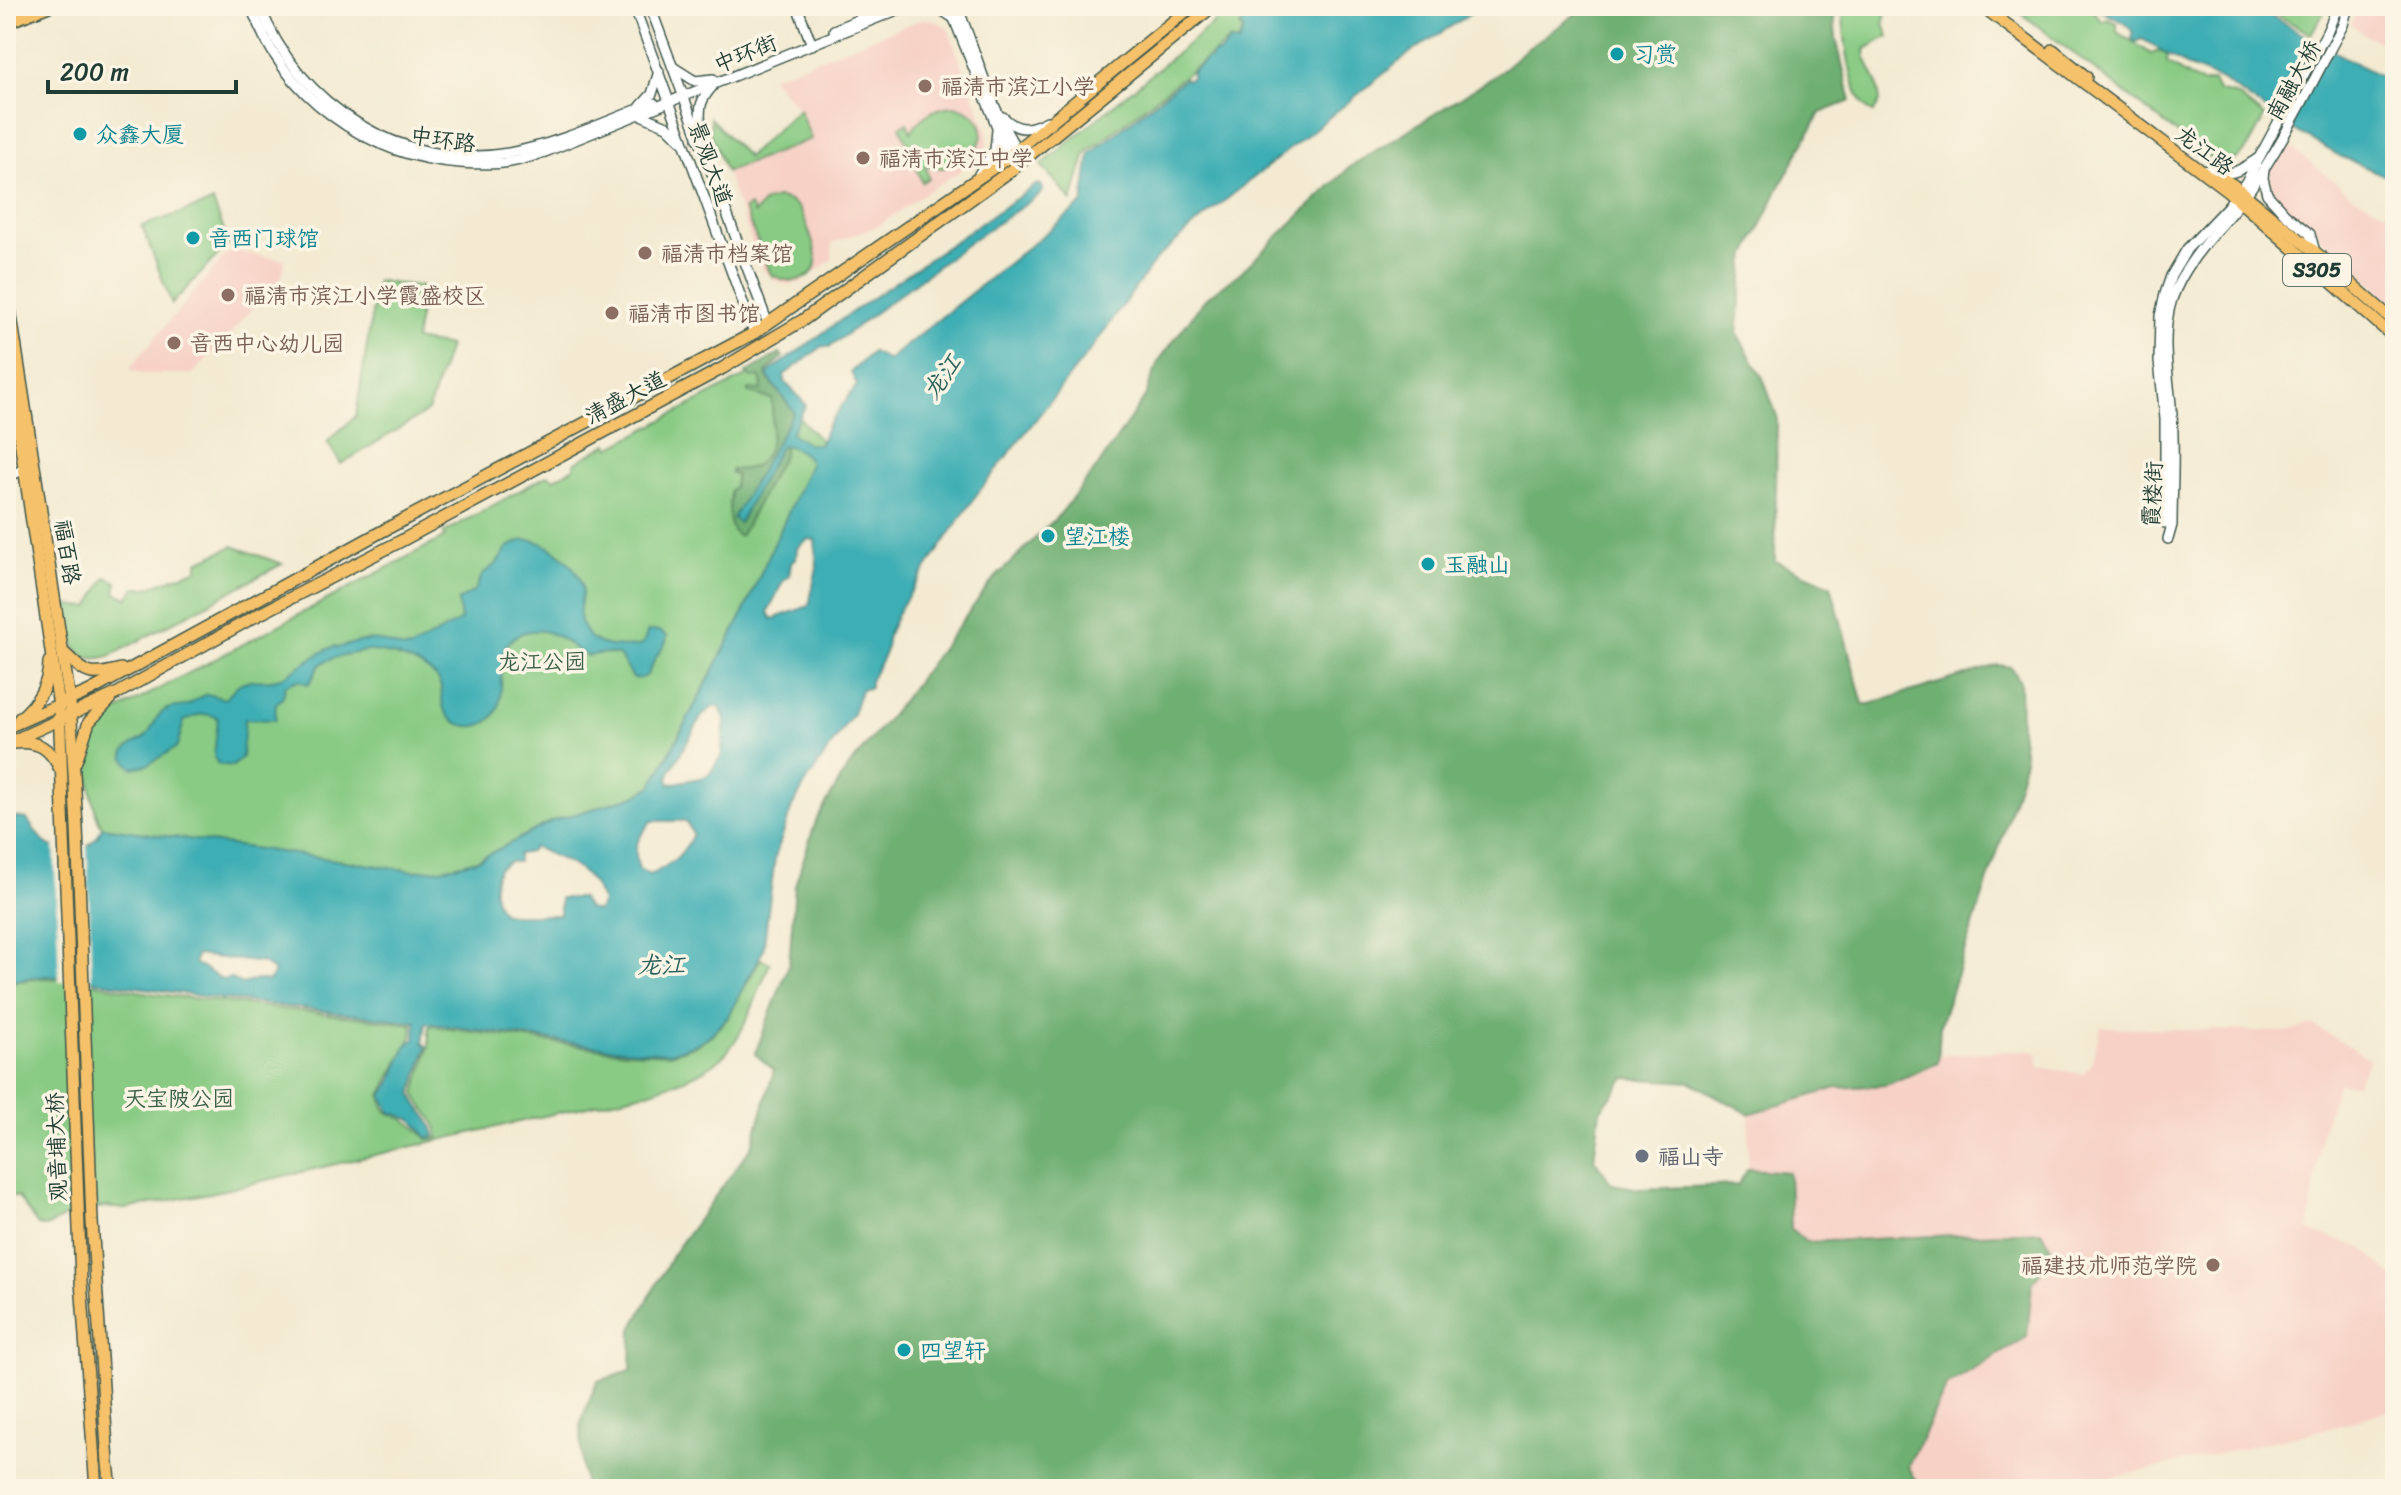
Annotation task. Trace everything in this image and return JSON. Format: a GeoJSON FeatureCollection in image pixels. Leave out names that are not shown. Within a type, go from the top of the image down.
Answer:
{"type":"FeatureCollection","features":[{"type":"Feature","properties":{"kind":"main road"},"geometry":{"type":"LineString","coordinates":[[6,11],[20,6]]}},
{"type":"Feature","properties":{"kind":"main road"},"geometry":{"type":"LineString","coordinates":[[10,23],[49,6]]}},
{"type":"Feature","properties":{"kind":"main road","name":"清盛大道"},"geometry":{"type":"LineString","coordinates":[[6,728],[64,704],[754,333],[971,183],[1018,157],[1061,114],[1192,6]]}},
{"type":"Feature","properties":{"kind":"main road","name":"清盛大道"},"geometry":{"type":"LineString","coordinates":[[6,745],[118,693],[254,617],[723,368],[803,320],[1213,6]]}},
{"type":"Feature","properties":{"kind":"main road","name":"龙江路"},"geometry":{"type":"LineString","coordinates":[[1982,6],[2315,252],[2395,322]]}},
{"type":"Feature","properties":{"kind":"main road","name":"龙江路"},"geometry":{"type":"LineString","coordinates":[[1995,6],[2240,196],[2395,338]]}},
{"type":"Feature","properties":{"kind":"main road","name":"福百路"},"geometry":{"type":"LineString","coordinates":[[6,283],[48,622],[64,704]]}},
{"type":"Feature","properties":{"kind":"main road","name":"福百路"},"geometry":{"type":"LineString","coordinates":[[6,344],[63,652],[65,718],[77,827]]}},
{"type":"Feature","properties":{"kind":"main road"},"geometry":{"type":"LineString","coordinates":[[6,728],[31,709],[45,687],[49,667],[48,622]]}},
{"type":"Feature","properties":{"kind":"main road"},"geometry":{"type":"LineString","coordinates":[[63,652],[78,667],[96,675],[119,670],[151,657]]}},
{"type":"Feature","properties":{"kind":"main road"},"geometry":{"type":"LineString","coordinates":[[74,778],[82,737],[89,722],[118,693]]}},
{"type":"Feature","properties":{"kind":"main road","name":"福百路"},"geometry":{"type":"LineString","coordinates":[[63,828],[65,718]]}},
{"type":"Feature","properties":{"kind":"main road"},"geometry":{"type":"LineString","coordinates":[[6,745],[39,744],[51,753],[62,772]]}},
{"type":"Feature","properties":{"kind":"main road","name":"观音埔大桥"},"geometry":{"type":"LineString","coordinates":[[77,827],[92,1221],[111,1489]]}},
{"type":"Feature","properties":{"kind":"main road","name":"观音埔大桥"},"geometry":{"type":"LineString","coordinates":[[63,828],[81,1281],[96,1489]]}},
{"type":"Feature","properties":{"kind":"street","name":"中环路"},"geometry":{"type":"LineString","coordinates":[[251,6],[265,39],[284,69],[327,113],[350,130],[413,156],[455,162],[509,162],[545,152],[640,112]]}},
{"type":"Feature","properties":{"kind":"street","name":"中环路"},"geometry":{"type":"LineString","coordinates":[[260,6],[290,64],[330,105],[378,135],[413,149],[445,155],[508,153],[543,145],[640,112]]}},
{"type":"Feature","properties":{"kind":"street","name":"景观大道"},"geometry":{"type":"LineString","coordinates":[[634,6],[754,333]]}},
{"type":"Feature","properties":{"kind":"street","name":"景观大道"},"geometry":{"type":"LineString","coordinates":[[650,6],[768,324]]}},
{"type":"Feature","properties":{"kind":"street"},"geometry":{"type":"LineString","coordinates":[[797,6],[811,43]]}},
{"type":"Feature","properties":{"kind":"street","name":"中环街"},"geometry":{"type":"LineString","coordinates":[[640,112],[894,8],[910,6]]}},
{"type":"Feature","properties":{"kind":"street"},"geometry":{"type":"LineString","coordinates":[[935,6],[960,21]]}},
{"type":"Feature","properties":{"kind":"street"},"geometry":{"type":"LineString","coordinates":[[949,6],[960,21],[1018,157]]}},
{"type":"Feature","properties":{"kind":"street"},"geometry":{"type":"LineString","coordinates":[[957,6],[997,126],[1018,157]]}},
{"type":"Feature","properties":{"kind":"street"},"geometry":{"type":"LineString","coordinates":[[960,21],[965,6]]}},
{"type":"Feature","properties":{"kind":"street"},"geometry":{"type":"LineString","coordinates":[[2332,35],[2338,6]]}},
{"type":"Feature","properties":{"kind":"street"},"geometry":{"type":"LineString","coordinates":[[2332,35],[2343,25],[2348,6]]}},
{"type":"Feature","properties":{"kind":"street","name":"南融大桥"},"geometry":{"type":"LineString","coordinates":[[2240,196],[2332,35]]}},
{"type":"Feature","properties":{"kind":"street"},"geometry":{"type":"LineString","coordinates":[[651,49],[664,44]]}},
{"type":"Feature","properties":{"kind":"street"},"geometry":{"type":"LineString","coordinates":[[672,66],[695,81],[714,82]]}},
{"type":"Feature","properties":{"kind":"street"},"geometry":{"type":"LineString","coordinates":[[659,71],[652,94],[640,112],[682,138],[694,128]]}},
{"type":"Feature","properties":{"kind":"street"},"geometry":{"type":"LineString","coordinates":[[698,139],[701,102],[714,82]]}},
{"type":"Feature","properties":{"kind":"street"},"geometry":{"type":"LineString","coordinates":[[998,112],[1011,125],[1025,129],[1061,114]]}},
{"type":"Feature","properties":{"kind":"street"},"geometry":{"type":"LineString","coordinates":[[971,183],[995,150],[997,126]]}},
{"type":"Feature","properties":{"kind":"street"},"geometry":{"type":"LineString","coordinates":[[2207,170],[2237,173],[2262,161],[2267,194],[2310,234],[2315,252]]}},
{"type":"Feature","properties":{"kind":"street","name":"霞楼街"},"geometry":{"type":"LineString","coordinates":[[2240,196],[2199,252],[2172,299],[2167,342],[2172,417],[2172,525],[2168,539],[2165,525],[2165,419],[2159,361],[2162,305],[2171,276],[2187,249],[2240,196]]}},
{"type":"Feature","properties":{"kind":"street"},"geometry":{"type":"LineString","coordinates":[[6,475],[29,464]]}},
{"type":"Feature","properties":{"kind":"shaded area"},"geometry":{"type":"Polygon","coordinates":[[[2360,6],[2395,6],[2395,50],[2351,24],[2360,6]]]}},
{"type":"Feature","properties":{"kind":"shaded area"},"geometry":{"type":"Polygon","coordinates":[[[923,19],[939,22],[948,29],[987,130],[988,142],[984,152],[977,160],[880,225],[832,243],[832,260],[799,283],[785,284],[773,279],[761,267],[726,172],[811,139],[799,109],[771,77],[923,19]]]}},
{"type":"Feature","properties":{"kind":"shaded area"},"geometry":{"type":"Polygon","coordinates":[[[2288,145],[2354,197],[2395,217],[2395,304],[2276,198],[2271,190],[2270,169],[2288,145]]]}},
{"type":"Feature","properties":{"kind":"shaded area","name":"福清市滨江小学霞盛校区"},"geometry":{"type":"Polygon","coordinates":[[[235,251],[285,260],[282,277],[193,374],[142,374],[129,369],[225,255],[235,251]]]}},
{"type":"Feature","properties":{"kind":"shaded area","name":"福建技术师范学院"},"geometry":{"type":"Polygon","coordinates":[[[2313,1025],[2370,1059],[2356,1084],[2338,1083],[2322,1131],[2308,1231],[2363,1248],[2395,1279],[2395,1409],[2334,1427],[2108,1479],[2110,1489],[1921,1489],[1908,1466],[1947,1386],[2027,1337],[2041,1231],[1806,1242],[1791,1230],[1789,1172],[1748,1169],[1749,1114],[1837,1088],[1886,1085],[1937,1063],[1938,1055],[2031,1050],[2038,1054],[2039,1067],[2083,1074],[2090,1067],[2101,1027],[2285,1032],[2313,1025]]]}},
{"type":"Feature","properties":{"kind":"green space"},"geometry":{"type":"Polygon","coordinates":[[[1234,6],[1270,6],[1266,14],[1245,18],[1238,42],[1230,40],[1086,153],[1072,201],[1041,165],[1234,6]]]}},
{"type":"Feature","properties":{"kind":"green space"},"geometry":{"type":"Polygon","coordinates":[[[1587,6],[1833,6],[1836,38],[1851,101],[1820,113],[1779,188],[1745,259],[1737,334],[1762,376],[1777,416],[1775,561],[1831,585],[1863,704],[1998,665],[2011,667],[2020,681],[2025,760],[1940,1025],[1938,1063],[1886,1085],[1837,1088],[1749,1114],[1691,1082],[1625,1078],[1600,1111],[1594,1159],[1612,1184],[1640,1189],[1738,1185],[1748,1169],[1789,1172],[1791,1229],[1806,1242],[2041,1231],[2054,1251],[2032,1284],[2027,1337],[1947,1386],[1908,1466],[1921,1489],[585,1489],[581,1422],[597,1381],[631,1371],[632,1329],[673,1254],[752,1146],[774,1070],[755,1054],[789,964],[795,885],[816,821],[846,770],[993,580],[1060,514],[1098,466],[1145,397],[1158,362],[1205,299],[1240,273],[1351,166],[1495,76],[1529,47],[1587,6]]]}},
{"type":"Feature","properties":{"kind":"green space"},"geometry":{"type":"Polygon","coordinates":[[[1842,6],[1890,6],[1884,21],[1889,36],[1865,49],[1880,101],[1873,113],[1865,106],[1853,80],[1842,6]]]}},
{"type":"Feature","properties":{"kind":"green space"},"geometry":{"type":"Polygon","coordinates":[[[2012,6],[2087,6],[2102,22],[2107,19],[2117,23],[2117,32],[2152,54],[2164,52],[2168,57],[2167,63],[2202,84],[2213,81],[2218,91],[2238,96],[2264,117],[2250,144],[2239,157],[2223,162],[2212,160],[2012,6]]]}},
{"type":"Feature","properties":{"kind":"green space"},"geometry":{"type":"Polygon","coordinates":[[[2261,6],[2328,6],[2311,34],[2261,6]]]}},
{"type":"Feature","properties":{"kind":"green space"},"geometry":{"type":"Polygon","coordinates":[[[954,106],[971,113],[980,123],[982,135],[978,146],[957,164],[942,168],[925,166],[929,178],[922,182],[900,126],[907,123],[911,132],[929,113],[954,106]]]}},
{"type":"Feature","properties":{"kind":"green space"},"geometry":{"type":"Polygon","coordinates":[[[799,109],[811,139],[726,172],[711,134],[710,118],[747,157],[799,109]]]}},
{"type":"Feature","properties":{"kind":"green space"},"geometry":{"type":"Polygon","coordinates":[[[777,198],[797,206],[813,243],[816,258],[814,269],[800,280],[772,277],[744,209],[750,206],[754,214],[764,202],[777,198]]]}},
{"type":"Feature","properties":{"kind":"green space"},"geometry":{"type":"Polygon","coordinates":[[[213,202],[229,243],[172,304],[142,226],[213,202]]]}},
{"type":"Feature","properties":{"kind":"green space"},"geometry":{"type":"Polygon","coordinates":[[[377,281],[424,287],[415,340],[449,346],[428,411],[341,464],[327,442],[356,416],[377,281]]]}},
{"type":"Feature","properties":{"kind":"green space"},"geometry":{"type":"Polygon","coordinates":[[[780,353],[783,357],[766,372],[767,377],[794,412],[734,518],[740,522],[777,450],[784,446],[784,453],[738,536],[730,521],[730,490],[734,488],[736,475],[731,470],[751,468],[762,459],[770,444],[772,425],[772,399],[749,393],[749,389],[761,390],[762,383],[759,377],[751,378],[746,373],[780,353]]]}},
{"type":"Feature","properties":{"kind":"green space","name":"龙江公园"},"geometry":{"type":"Polygon","coordinates":[[[761,368],[794,412],[821,441],[740,620],[652,786],[635,796],[552,821],[478,860],[442,869],[414,871],[102,827],[92,794],[89,753],[94,732],[106,717],[445,537],[443,533],[548,475],[554,479],[574,468],[574,463],[608,444],[610,448],[761,368]]]}},
{"type":"Feature","properties":{"kind":"green space"},"geometry":{"type":"Polygon","coordinates":[[[233,546],[282,564],[110,656],[87,657],[74,646],[65,605],[89,607],[106,577],[117,582],[115,593],[128,598],[135,588],[147,588],[198,569],[198,562],[233,546]]]}},
{"type":"Feature","properties":{"kind":"green space","name":"天宝陂公园"},"geometry":{"type":"Polygon","coordinates":[[[760,959],[770,963],[746,1022],[726,1053],[700,1072],[648,1092],[215,1192],[125,1209],[85,1209],[46,1227],[38,1225],[18,1197],[6,1195],[6,985],[11,982],[45,978],[73,980],[155,994],[413,1024],[412,1037],[381,1095],[387,1111],[410,1123],[427,1139],[438,1138],[437,1130],[415,1093],[429,1047],[429,1026],[624,1052],[670,1054],[697,1045],[714,1033],[728,1018],[760,959]]]}},
{"type":"Feature","properties":{"kind":"water","name":"龙江"},"geometry":{"type":"Polygon","coordinates":[[[1271,6],[1483,6],[1411,52],[1157,258],[1092,348],[977,494],[899,610],[888,634],[885,653],[870,681],[870,688],[861,689],[853,714],[792,807],[775,857],[763,951],[727,1018],[710,1035],[696,1044],[670,1053],[624,1050],[426,1023],[423,1043],[427,1046],[412,1093],[433,1129],[435,1136],[428,1138],[413,1120],[390,1112],[382,1096],[406,1046],[415,1039],[416,1022],[73,978],[46,976],[6,983],[6,816],[27,819],[46,844],[58,847],[89,845],[102,827],[414,871],[442,869],[478,860],[552,821],[635,796],[652,786],[740,620],[810,464],[799,451],[781,445],[739,523],[733,518],[794,412],[768,373],[1036,185],[1042,186],[1039,195],[971,241],[829,347],[823,346],[784,375],[785,382],[806,405],[791,433],[808,444],[820,444],[828,425],[857,385],[851,372],[872,352],[888,360],[1083,203],[1090,154],[1185,78],[1187,80],[1193,76],[1191,73],[1230,41],[1239,43],[1245,19],[1266,15],[1271,6]],[[808,539],[797,548],[789,576],[783,581],[768,612],[772,619],[809,606],[817,567],[815,540],[808,539]],[[714,706],[702,716],[670,772],[670,784],[704,777],[721,756],[725,719],[720,707],[714,706]],[[651,821],[639,838],[636,854],[639,869],[650,875],[676,859],[693,834],[686,821],[651,821]],[[534,847],[530,852],[518,854],[518,862],[509,862],[499,868],[495,880],[496,901],[502,912],[560,915],[560,898],[581,898],[588,909],[598,911],[602,901],[597,889],[574,866],[534,847]],[[196,955],[194,963],[223,980],[230,978],[241,984],[269,981],[274,972],[264,963],[196,955]]]}},
{"type":"Feature","properties":{"kind":"water"},"geometry":{"type":"Polygon","coordinates":[[[2095,6],[2256,6],[2395,84],[2392,93],[2395,95],[2395,180],[2340,156],[2296,131],[2222,80],[2189,67],[2142,39],[2136,42],[2128,27],[2095,6]]]}},
{"type":"Feature","properties":{"kind":"water"},"geometry":{"type":"Polygon","coordinates":[[[523,540],[532,540],[550,548],[574,569],[582,586],[580,612],[583,627],[594,640],[610,646],[629,647],[643,644],[648,631],[659,631],[667,636],[646,676],[633,678],[619,655],[605,653],[587,656],[550,633],[526,632],[512,639],[505,649],[499,704],[494,715],[483,724],[471,726],[459,724],[445,712],[440,684],[430,672],[394,655],[365,651],[323,663],[308,684],[298,680],[286,685],[282,699],[276,703],[275,720],[245,719],[242,757],[233,766],[218,764],[214,757],[218,718],[205,714],[184,721],[177,747],[147,765],[133,768],[127,762],[124,756],[128,748],[146,736],[158,716],[167,709],[190,704],[207,694],[225,699],[243,682],[280,678],[335,646],[372,641],[411,648],[461,620],[458,601],[475,590],[483,574],[497,563],[508,547],[523,540]]]}},
{"type":"Feature","properties":{"kind":"pier"},"geometry":{"type":"Polygon","coordinates":[[[87,842],[92,985],[59,981],[54,843],[87,842]]]}},
{"type":"Feature","properties":{"kind":"place","name":"习赏"},"geometry":{"type":"Point","coordinates":[1617,54]}},
{"type":"Feature","properties":{"kind":"place","name":"福清市滨江小学"},"geometry":{"type":"Point","coordinates":[925,86]}},
{"type":"Feature","properties":{"kind":"place","name":"众鑫大厦"},"geometry":{"type":"Point","coordinates":[80,134]}},
{"type":"Feature","properties":{"kind":"place","name":"福清市滨江中学"},"geometry":{"type":"Point","coordinates":[863,158]}},
{"type":"Feature","properties":{"kind":"place","name":"音西门球馆"},"geometry":{"type":"Point","coordinates":[193,238]}},
{"type":"Feature","properties":{"kind":"place","name":"福清市档案馆"},"geometry":{"type":"Point","coordinates":[645,253]}},
{"type":"Feature","properties":{"kind":"place","name":"福清市滨江小学霞盛校区"},"geometry":{"type":"Point","coordinates":[228,295]}},
{"type":"Feature","properties":{"kind":"place","name":"福清市图书馆"},"geometry":{"type":"Point","coordinates":[612,313]}},
{"type":"Feature","properties":{"kind":"place","name":"音西中心幼儿园"},"geometry":{"type":"Point","coordinates":[174,343]}},
{"type":"Feature","properties":{"kind":"place","name":"望江楼"},"geometry":{"type":"Point","coordinates":[1048,536]}},
{"type":"Feature","properties":{"kind":"place","name":"玉融山"},"geometry":{"type":"Point","coordinates":[1428,564]}},
{"type":"Feature","properties":{"kind":"place","name":"福山寺"},"geometry":{"type":"Point","coordinates":[1642,1156]}},
{"type":"Feature","properties":{"kind":"place","name":"福建技术师范学院"},"geometry":{"type":"Point","coordinates":[2213,1265]}},
{"type":"Feature","properties":{"kind":"place","name":"四望轩"},"geometry":{"type":"Point","coordinates":[904,1350]}}]}
